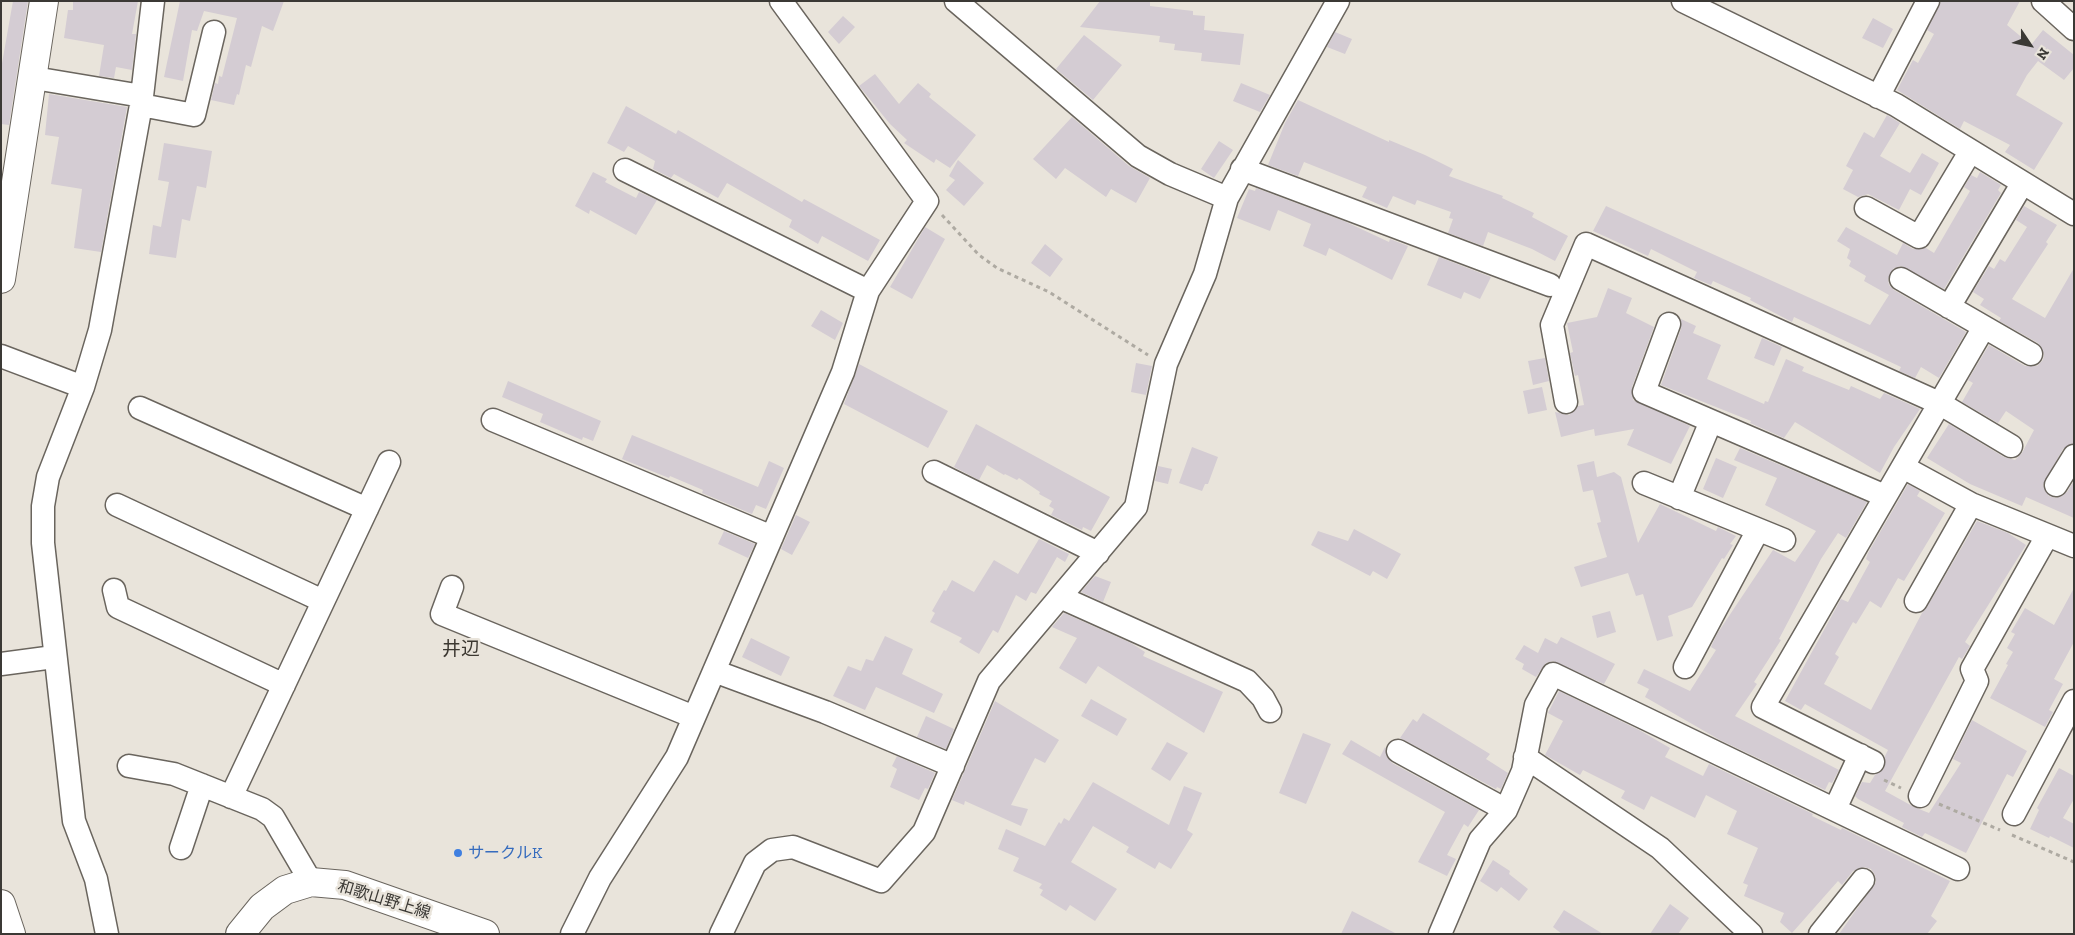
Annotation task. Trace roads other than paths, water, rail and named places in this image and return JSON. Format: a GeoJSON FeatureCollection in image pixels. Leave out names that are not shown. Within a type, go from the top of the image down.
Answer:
{"type":"FeatureCollection","features":[{"type":"Feature","properties":{"kind":"street"},"geometry":{"type":"LineString","coordinates":[[1,279],[7,208],[34,78],[44,1]]}},
{"type":"Feature","properties":{"kind":"street"},"geometry":{"type":"LineString","coordinates":[[107,934],[96,879],[74,821],[54,657],[43,543],[43,506],[48,476],[83,387],[100,330],[141,100],[153,1]]}},
{"type":"Feature","properties":{"kind":"street"},"geometry":{"type":"LineString","coordinates":[[572,934],[600,878],[677,757],[843,372],[868,291],[927,201],[781,1]]}},
{"type":"Feature","properties":{"kind":"street"},"geometry":{"type":"LineString","coordinates":[[956,1],[1138,156],[1170,174],[1227,198]]}},
{"type":"Feature","properties":{"kind":"street"},"geometry":{"type":"LineString","coordinates":[[720,934],[755,863],[772,850],[793,847],[880,881],[924,832],[989,682],[1136,507],[1166,364],[1204,274],[1227,198],[1338,1]]}},
{"type":"Feature","properties":{"kind":"street"},"geometry":{"type":"LineString","coordinates":[[1878,97],[1928,1]]}},
{"type":"Feature","properties":{"kind":"street"},"geometry":{"type":"LineString","coordinates":[[2043,1],[2074,29]]}},
{"type":"Feature","properties":{"kind":"street"},"geometry":{"type":"LineString","coordinates":[[1691,3],[1878,97],[2074,214]]}},
{"type":"Feature","properties":{"kind":"street"},"geometry":{"type":"LineString","coordinates":[[34,78],[141,100],[194,114],[214,32]]}},
{"type":"Feature","properties":{"kind":"street"},"geometry":{"type":"LineString","coordinates":[[1866,208],[1919,237],[1970,152]]}},
{"type":"Feature","properties":{"kind":"street"},"geometry":{"type":"LineString","coordinates":[[1242,169],[1550,286]]}},
{"type":"Feature","properties":{"kind":"street"},"geometry":{"type":"LineString","coordinates":[[625,170],[868,291]]}},
{"type":"Feature","properties":{"kind":"street"},"geometry":{"type":"LineString","coordinates":[[1949,307],[2022,184]]}},
{"type":"Feature","properties":{"kind":"street"},"geometry":{"type":"LineString","coordinates":[[1566,402],[1552,325],[1586,244],[1940,403],[2011,446]]}},
{"type":"Feature","properties":{"kind":"street"},"geometry":{"type":"LineString","coordinates":[[1901,279],[2031,354]]}},
{"type":"Feature","properties":{"kind":"street"},"geometry":{"type":"LineString","coordinates":[[1669,324],[1644,392],[1885,496]]}},
{"type":"Feature","properties":{"kind":"street"},"geometry":{"type":"LineString","coordinates":[[1835,809],[1862,761],[1763,707],[1984,327]]}},
{"type":"Feature","properties":{"kind":"street"},"geometry":{"type":"LineString","coordinates":[[1,356],[83,387]]}},
{"type":"Feature","properties":{"kind":"street"},"geometry":{"type":"LineString","coordinates":[[140,408],[367,508]]}},
{"type":"Feature","properties":{"kind":"street"},"geometry":{"type":"LineString","coordinates":[[493,420],[772,537]]}},
{"type":"Feature","properties":{"kind":"street"},"geometry":{"type":"LineString","coordinates":[[1679,498],[1711,421]]}},
{"type":"Feature","properties":{"kind":"street"},"geometry":{"type":"LineString","coordinates":[[2056,485],[2074,456]]}},
{"type":"Feature","properties":{"kind":"street"},"geometry":{"type":"LineString","coordinates":[[231,797],[389,462]]}},
{"type":"Feature","properties":{"kind":"street"},"geometry":{"type":"LineString","coordinates":[[1903,466],[1971,504],[2074,546]]}},
{"type":"Feature","properties":{"kind":"street"},"geometry":{"type":"LineString","coordinates":[[934,472],[1098,554]]}},
{"type":"Feature","properties":{"kind":"street"},"geometry":{"type":"LineString","coordinates":[[1644,483],[1784,540]]}},
{"type":"Feature","properties":{"kind":"street"},"geometry":{"type":"LineString","coordinates":[[1916,601],[1971,504]]}},
{"type":"Feature","properties":{"kind":"street"},"geometry":{"type":"LineString","coordinates":[[117,505],[323,601]]}},
{"type":"Feature","properties":{"kind":"street"},"geometry":{"type":"LineString","coordinates":[[1685,667],[1758,530]]}},
{"type":"Feature","properties":{"kind":"street"},"geometry":{"type":"LineString","coordinates":[[1920,796],[1977,682],[1972,669],[2047,536]]}},
{"type":"Feature","properties":{"kind":"street"},"geometry":{"type":"LineString","coordinates":[[452,587],[442,614],[694,717]]}},
{"type":"Feature","properties":{"kind":"street"},"geometry":{"type":"LineString","coordinates":[[114,590],[118,607],[284,685]]}},
{"type":"Feature","properties":{"kind":"street"},"geometry":{"type":"LineString","coordinates":[[1060,597],[1247,681],[1263,698],[1270,711]]}},
{"type":"Feature","properties":{"kind":"street"},"geometry":{"type":"LineString","coordinates":[[1,664],[54,657]]}},
{"type":"Feature","properties":{"kind":"street"},"geometry":{"type":"LineString","coordinates":[[714,671],[825,712],[953,766]]}},
{"type":"Feature","properties":{"kind":"street"},"geometry":{"type":"LineString","coordinates":[[1440,934],[1480,840],[1506,810],[1522,771],[1536,705],[1554,674],[1958,869]]}},
{"type":"Feature","properties":{"kind":"street"},"geometry":{"type":"LineString","coordinates":[[2009,826],[2074,701]]}},
{"type":"Feature","properties":{"kind":"street"},"geometry":{"type":"LineString","coordinates":[[1398,751],[1506,810]]}},
{"type":"Feature","properties":{"kind":"street"},"geometry":{"type":"LineString","coordinates":[[1525,757],[1660,848],[1751,934]]}},
{"type":"Feature","properties":{"kind":"street"},"geometry":{"type":"LineString","coordinates":[[129,766],[174,774],[262,808],[273,817],[310,882]]}},
{"type":"Feature","properties":{"kind":"street"},"geometry":{"type":"LineString","coordinates":[[181,848],[202,785]]}},
{"type":"Feature","properties":{"kind":"street"},"geometry":{"type":"LineString","coordinates":[[1820,934],[1863,880]]}},
{"type":"Feature","properties":{"kind":"street","name":"和歌山野上線"},"geometry":{"type":"LineString","coordinates":[[240,934],[262,907],[285,890],[310,882],[345,885],[485,934]]}},
{"type":"Feature","properties":{"kind":"street"},"geometry":{"type":"LineString","coordinates":[[1,904],[11,934]]}},
{"type":"Feature","properties":{"kind":"place","name":"サークルK"},"geometry":{"type":"Point","coordinates":[458,853]}},
{"type":"Feature","properties":{"kind":"district","name":"井辺"},"geometry":{"type":"Point","coordinates":[461,650]}}]}
